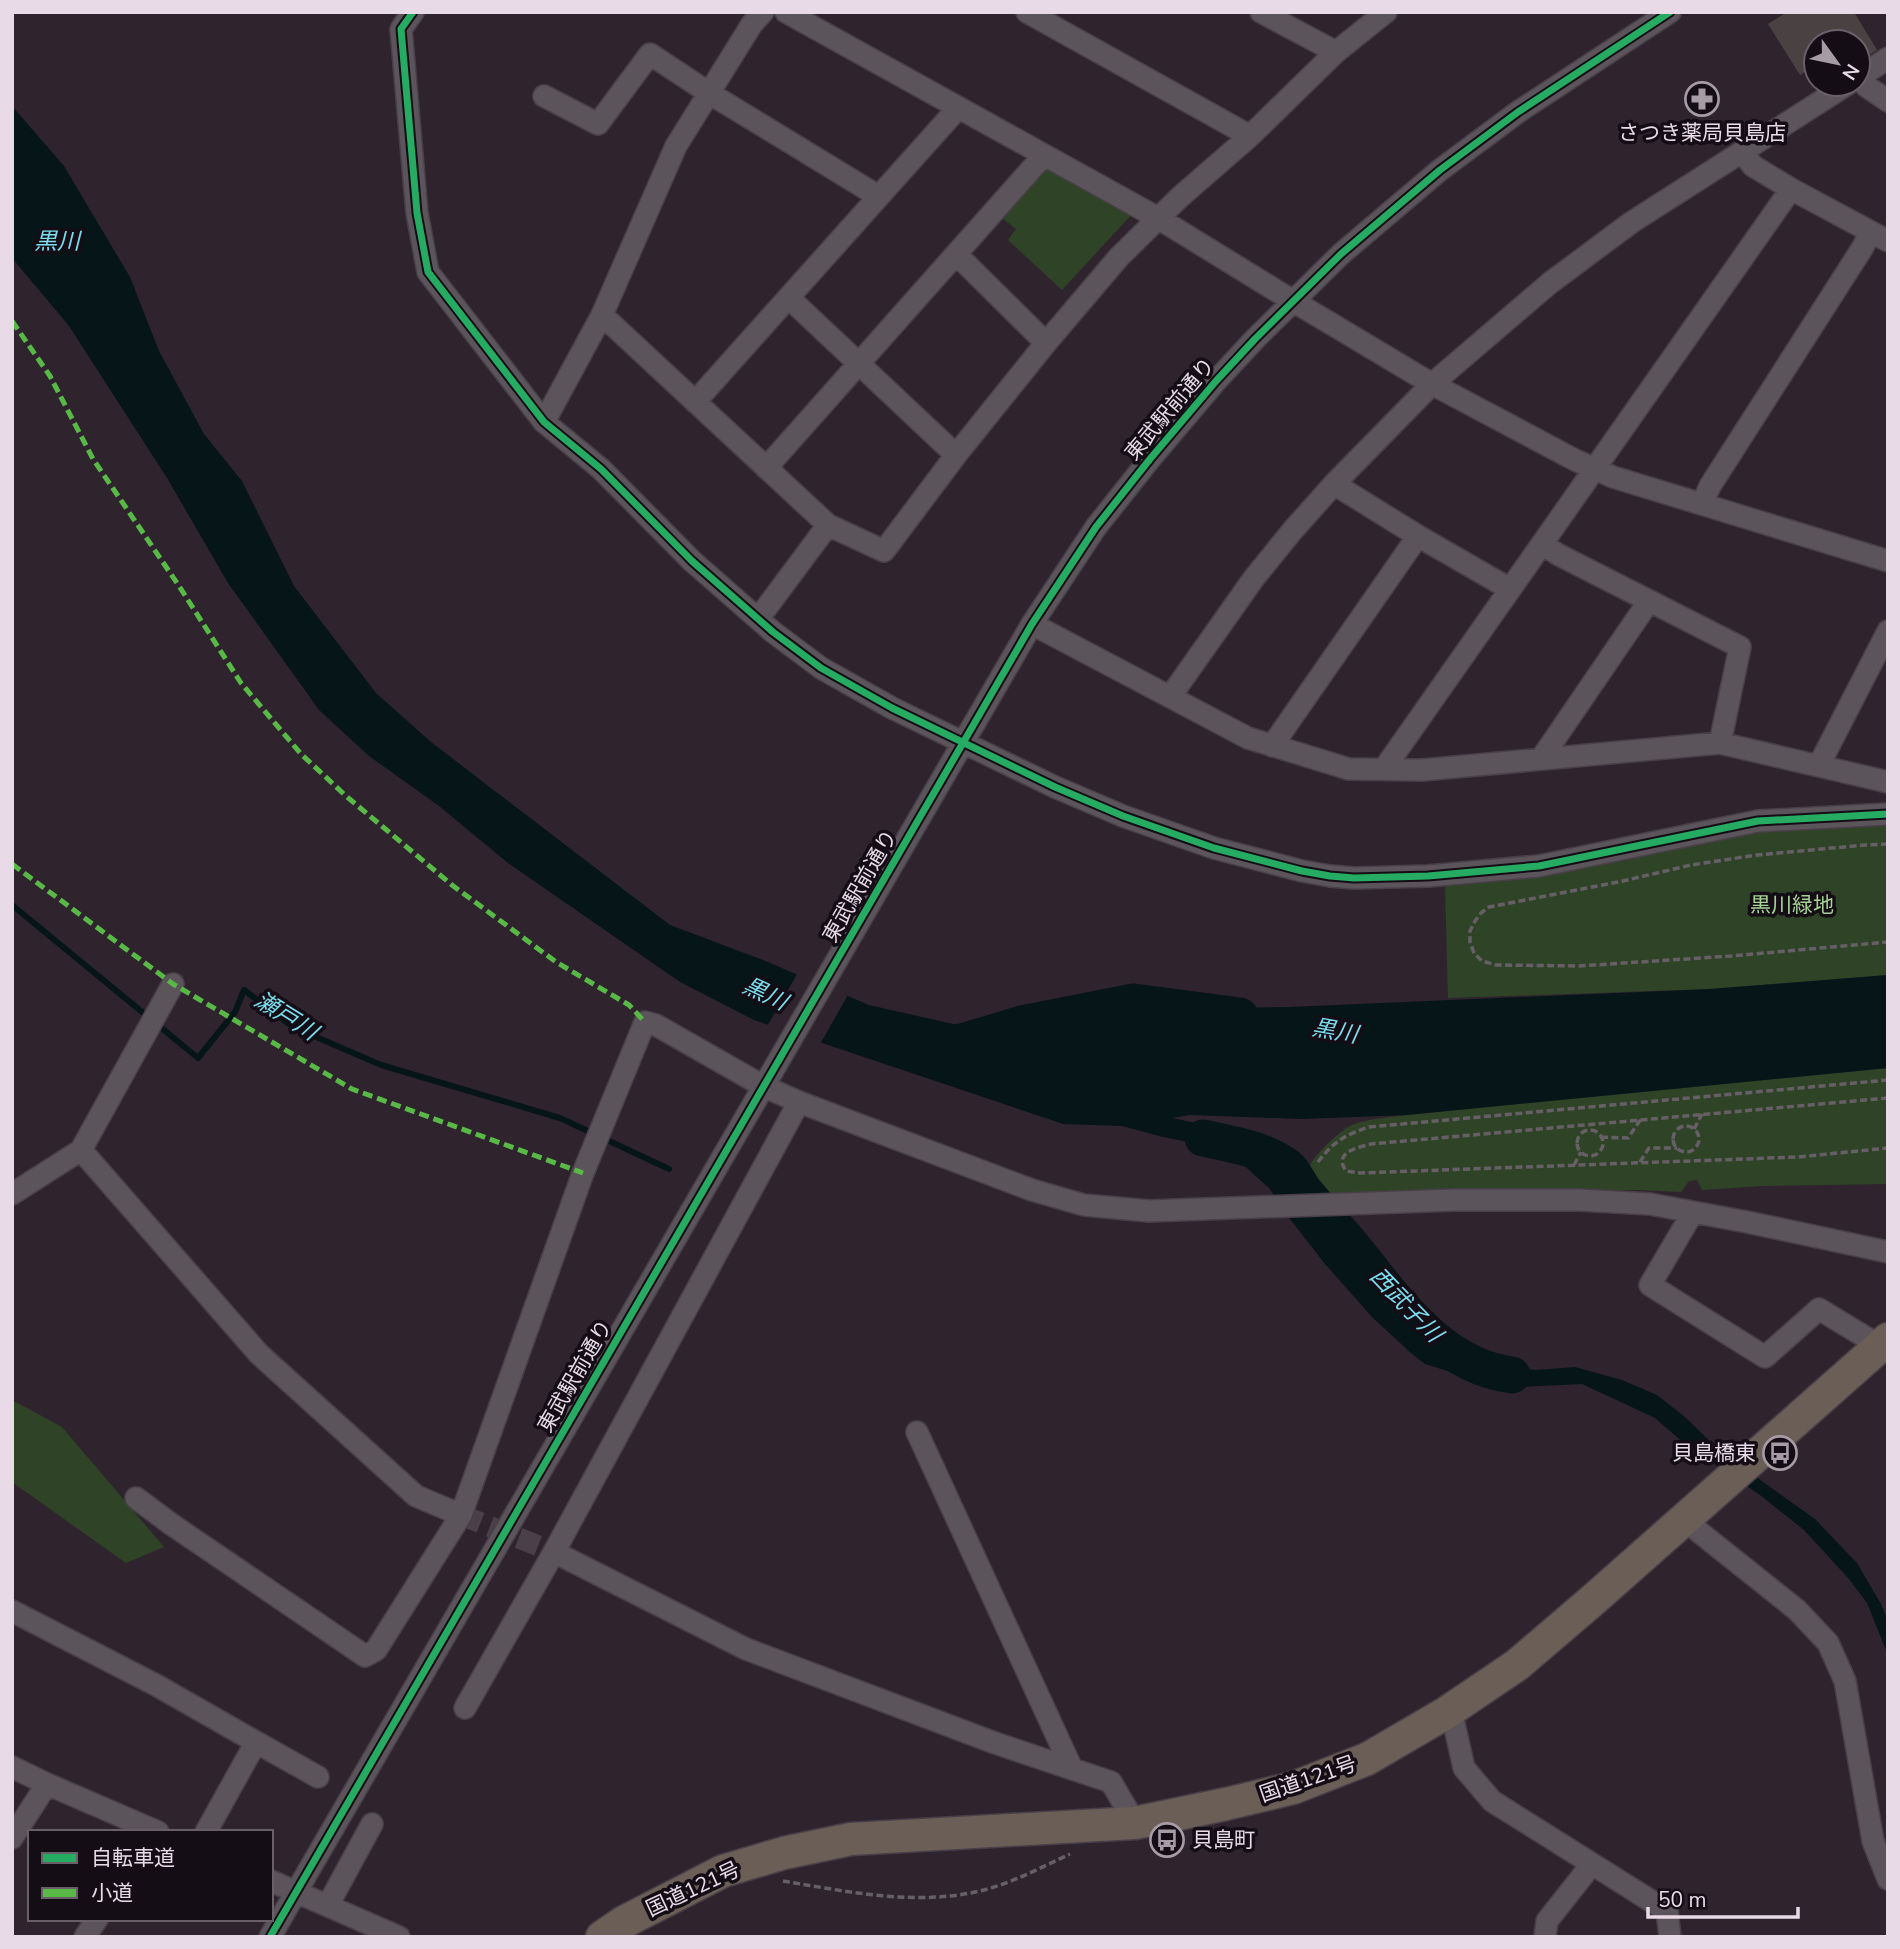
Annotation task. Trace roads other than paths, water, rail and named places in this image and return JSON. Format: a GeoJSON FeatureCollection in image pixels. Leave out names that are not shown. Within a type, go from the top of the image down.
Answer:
{"type":"FeatureCollection","features":[{"type":"Feature","properties":{"kind":"highway","name":"国道121号"},"geometry":{"type":"LineString","coordinates":[[602,1937],[624,1922],[723,1871],[811,1848],[851,1839],[1135,1823],[1293,1788],[1367,1759],[1451,1710],[1517,1665],[1884,1343]]}},
{"type":"Feature","properties":{"kind":"street"},"geometry":{"type":"LineString","coordinates":[[413,12],[401,29],[417,212],[428,272],[544,422],[601,469],[692,561],[758,619],[821,668],[959,749],[1123,816],[1214,848],[1302,871],[1354,878],[1428,876],[1539,866],[1758,821],[1888,814]]}},
{"type":"Feature","properties":{"kind":"street"},"geometry":{"type":"LineString","coordinates":[[544,422],[602,315],[676,146],[752,24],[763,12]]}},
{"type":"Feature","properties":{"kind":"street"},"geometry":{"type":"LineString","coordinates":[[786,12],[1158,218],[1432,384],[1594,469],[1888,561]]}},
{"type":"Feature","properties":{"kind":"street"},"geometry":{"type":"LineString","coordinates":[[1027,12],[1250,136]]}},
{"type":"Feature","properties":{"kind":"street"},"geometry":{"type":"LineString","coordinates":[[1261,12],[1336,52]]}},
{"type":"Feature","properties":{"kind":"street"},"geometry":{"type":"LineString","coordinates":[[602,315],[828,524],[884,551],[956,455],[1119,257],[1336,52],[1386,12]]}},
{"type":"Feature","properties":{"kind":"street","name":"東武駅前通り"},"geometry":{"type":"LineString","coordinates":[[270,1937],[1032,624],[1096,527],[1216,381],[1350,246],[1440,170],[1518,112],[1670,12]]}},
{"type":"Feature","properties":{"kind":"street"},"geometry":{"type":"LineString","coordinates":[[544,96],[598,124],[649,54],[878,196]]}},
{"type":"Feature","properties":{"kind":"street"},"geometry":{"type":"LineString","coordinates":[[1872,69],[1888,58]]}},
{"type":"Feature","properties":{"kind":"street"},"geometry":{"type":"LineString","coordinates":[[1872,90],[1888,101]]}},
{"type":"Feature","properties":{"kind":"street"},"geometry":{"type":"LineString","coordinates":[[1170,697],[1254,578],[1293,530],[1432,384],[1550,283],[1632,222],[1826,98]]}},
{"type":"Feature","properties":{"kind":"street"},"geometry":{"type":"LineString","coordinates":[[695,402],[958,107]]}},
{"type":"Feature","properties":{"kind":"street"},"geometry":{"type":"LineString","coordinates":[[1702,504],[1710,486],[1863,247],[1879,237],[1753,166],[1741,152]]}},
{"type":"Feature","properties":{"kind":"street"},"geometry":{"type":"LineString","coordinates":[[766,468],[1044,155]]}},
{"type":"Feature","properties":{"kind":"street"},"geometry":{"type":"LineString","coordinates":[[1384,769],[1791,189]]}},
{"type":"Feature","properties":{"kind":"street"},"geometry":{"type":"LineString","coordinates":[[957,255],[1046,343]]}},
{"type":"Feature","properties":{"kind":"street"},"geometry":{"type":"LineString","coordinates":[[789,298],[956,455]]}},
{"type":"Feature","properties":{"kind":"street"},"geometry":{"type":"LineString","coordinates":[[1334,484],[1510,589]]}},
{"type":"Feature","properties":{"kind":"street"},"geometry":{"type":"LineString","coordinates":[[758,619],[828,524]]}},
{"type":"Feature","properties":{"kind":"street"},"geometry":{"type":"LineString","coordinates":[[1272,746],[1418,536]]}},
{"type":"Feature","properties":{"kind":"street"},"geometry":{"type":"LineString","coordinates":[[1542,544],[1740,646],[1720,743]]}},
{"type":"Feature","properties":{"kind":"street"},"geometry":{"type":"LineString","coordinates":[[1541,759],[1649,601]]}},
{"type":"Feature","properties":{"kind":"street"},"geometry":{"type":"LineString","coordinates":[[1032,624],[1248,738],[1349,769],[1422,770],[1720,743],[1888,782]]}},
{"type":"Feature","properties":{"kind":"street"},"geometry":{"type":"LineString","coordinates":[[1819,765],[1888,631]]}},
{"type":"Feature","properties":{"kind":"street"},"geometry":{"type":"LineString","coordinates":[[12,1195],[80,1150],[173,984]]}},
{"type":"Feature","properties":{"kind":"street"},"geometry":{"type":"LineString","coordinates":[[136,1498],[365,1656],[376,1650],[461,1515],[583,1173],[645,1022],[767,1079],[799,1102],[1032,1190],[1083,1206],[1149,1211],[1441,1201],[1579,1200],[1650,1204],[1888,1252]]}},
{"type":"Feature","properties":{"kind":"street"},"geometry":{"type":"LineString","coordinates":[[465,1708],[554,1552],[799,1102]]}},
{"type":"Feature","properties":{"kind":"street"},"geometry":{"type":"LineString","coordinates":[[80,1150],[259,1354],[416,1496],[461,1515]]}},
{"type":"Feature","properties":{"kind":"street"},"geometry":{"type":"LineString","coordinates":[[1693,1212],[1650,1285],[1765,1357],[1819,1309],[1884,1343]]}},
{"type":"Feature","properties":{"kind":"street"},"geometry":{"type":"LineString","coordinates":[[917,1432],[1072,1769]]}},
{"type":"Feature","properties":{"kind":"street"},"geometry":{"type":"LineString","coordinates":[[1683,1519],[1797,1610],[1828,1643],[1845,1681],[1873,1841],[1888,1879]]}},
{"type":"Feature","properties":{"kind":"street"},"geometry":{"type":"LineString","coordinates":[[554,1552],[746,1649],[995,1743],[1111,1782],[1135,1823]]}},
{"type":"Feature","properties":{"kind":"street"},"geometry":{"type":"LineString","coordinates":[[14,1615],[156,1685],[318,1777]]}},
{"type":"Feature","properties":{"kind":"street"},"geometry":{"type":"LineString","coordinates":[[1451,1710],[1464,1768],[1492,1801],[1667,1911],[1670,1937]]}},
{"type":"Feature","properties":{"kind":"street"},"geometry":{"type":"LineString","coordinates":[[207,1830],[256,1742]]}},
{"type":"Feature","properties":{"kind":"street"},"geometry":{"type":"LineString","coordinates":[[12,1767],[154,1830]]}},
{"type":"Feature","properties":{"kind":"street"},"geometry":{"type":"LineString","coordinates":[[12,1838],[47,1784]]}},
{"type":"Feature","properties":{"kind":"street"},"geometry":{"type":"LineString","coordinates":[[328,1905],[373,1824]]}},
{"type":"Feature","properties":{"kind":"street"},"geometry":{"type":"LineString","coordinates":[[1545,1937],[1547,1921],[1592,1864]]}},
{"type":"Feature","properties":{"kind":"street"},"geometry":{"type":"LineString","coordinates":[[273,1882],[399,1937]]}},
{"type":"Feature","properties":{"kind":"street"},"geometry":{"type":"LineString","coordinates":[[85,1937],[96,1921]]}},
{"type":"Feature","properties":{"kind":"water"},"geometry":{"type":"Polygon","coordinates":[[[12,106],[64,166],[130,277],[159,351],[204,434],[242,481],[294,586],[376,693],[431,742],[670,925],[763,960],[869,1005],[996,1037],[1134,1010],[1289,1007],[1710,989],[1888,975],[1888,1068],[1407,1115],[1302,1119],[1189,1115],[1173,1118],[1217,1128],[1283,1172],[1328,1239],[1379,1298],[1430,1349],[1450,1357],[1536,1370],[1575,1367],[1622,1380],[1657,1395],[1685,1417],[1721,1452],[1815,1519],[1857,1563],[1888,1621],[1888,1655],[1867,1603],[1849,1579],[1804,1530],[1760,1495],[1686,1445],[1655,1418],[1582,1384],[1518,1387],[1464,1376],[1425,1364],[1373,1318],[1325,1264],[1269,1188],[1230,1153],[1122,1126],[1063,1124],[754,1020],[680,982],[508,863],[439,806],[369,756],[319,710],[228,583],[167,478],[69,326],[12,258],[12,106]]]}},
{"type":"Feature","properties":{"kind":"waterway","name":"瀬戸川"},"geometry":{"type":"LineString","coordinates":[[12,905],[198,1058],[235,1012],[244,990],[293,1027],[381,1065],[560,1118],[669,1169]]}},
{"type":"Feature","properties":{"kind":"waterway","name":"黒川"},"geometry":{"type":"LineString","coordinates":[[939,1044],[962,1042],[1022,1024],[1134,1002],[1240,1016]]}},
{"type":"Feature","properties":{"kind":"waterway","name":"西武子川"},"geometry":{"type":"LineString","coordinates":[[1203,1138],[1259,1152],[1289,1168],[1385,1288],[1421,1327],[1463,1359],[1486,1369],[1512,1375]]}},
{"type":"Feature","properties":{"kind":"tunnel"},"geometry":{"type":"LineString","coordinates":[[461,1515],[554,1552]]}},
{"type":"Feature","properties":{"kind":"place","name":"さつき薬局貝島店"},"geometry":{"type":"Point","coordinates":[1702,99]}},
{"type":"Feature","properties":{"kind":"place","name":"貝島橋東"},"geometry":{"type":"Point","coordinates":[1780,1453]}},
{"type":"Feature","properties":{"kind":"place","name":"貝島町"},"geometry":{"type":"Point","coordinates":[1167,1840]}},
{"type":"Feature","properties":{"kind":"park label","name":"黒川緑地"},"geometry":{"type":"Point","coordinates":[1792,905]}}]}
